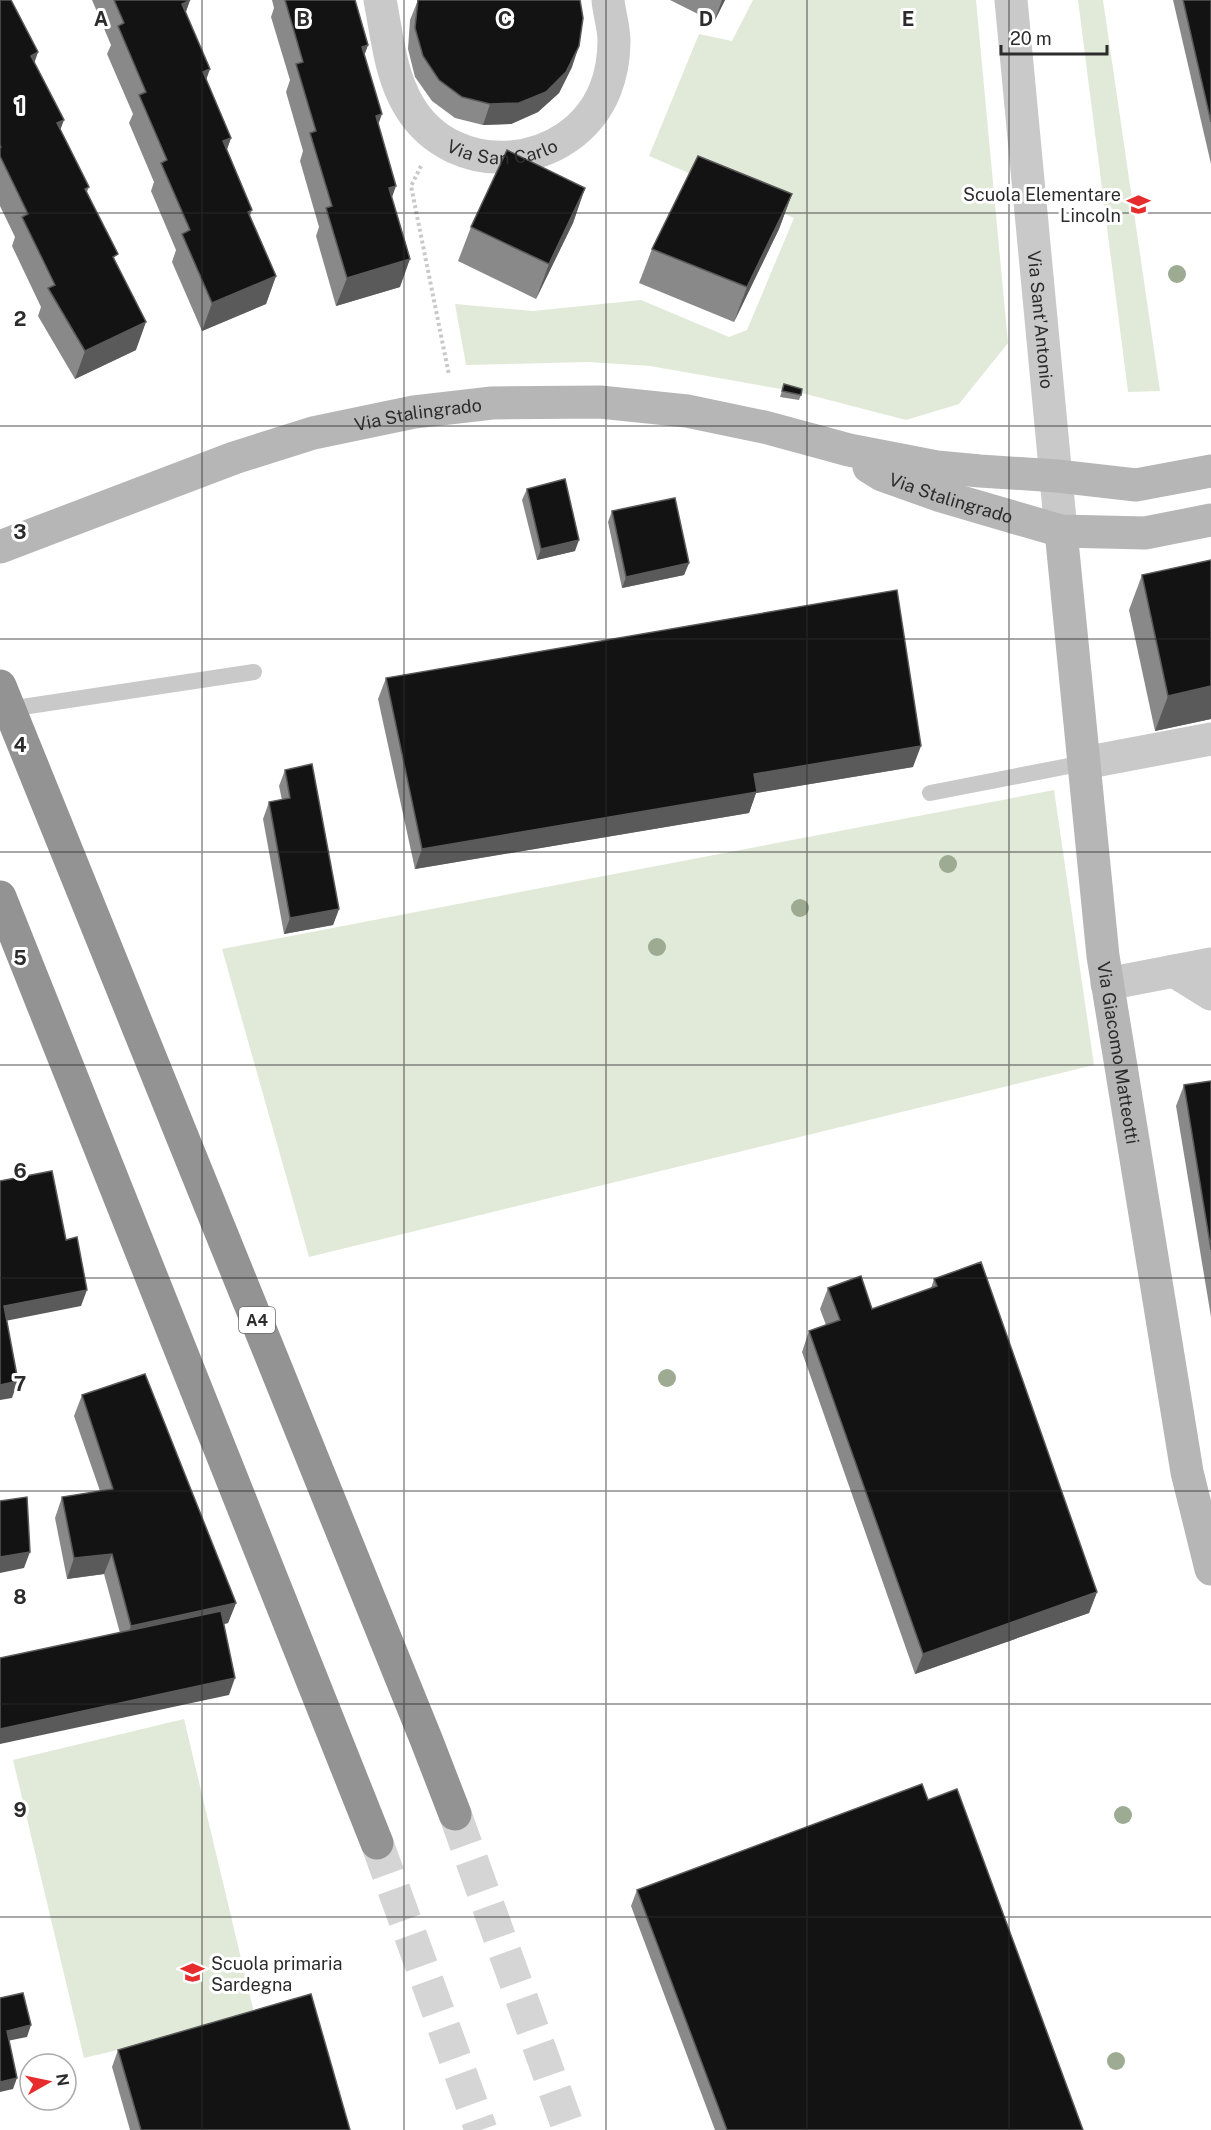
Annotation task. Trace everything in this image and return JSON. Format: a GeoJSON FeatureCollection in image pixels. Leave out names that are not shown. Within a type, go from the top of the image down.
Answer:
{"type":"FeatureCollection","features":[{"type":"Feature","properties":{"kind":"highway","name":"A4"},"geometry":{"type":"LineString","coordinates":[[5,697],[455,1814]]}},
{"type":"Feature","properties":{"kind":"highway"},"geometry":{"type":"LineString","coordinates":[[0,897],[376,1843]]}},
{"type":"Feature","properties":{"kind":"main road","name":"Via Stalingrado"},"geometry":{"type":"LineString","coordinates":[[0,547],[234,458],[313,434],[414,412],[492,403],[600,402],[687,411],[849,450],[937,467],[1057,476],[1136,485],[1211,471]]}},
{"type":"Feature","properties":{"kind":"main road","name":"Via Stalingrado"},"geometry":{"type":"LineString","coordinates":[[849,450],[873,471],[882,475],[941,496],[1061,531],[1146,533],[1211,520]]}},
{"type":"Feature","properties":{"kind":"main road","name":"Via Giacomo Matteotti"},"geometry":{"type":"LineString","coordinates":[[1061,531],[1107,984],[1187,1472],[1211,1569]]}},
{"type":"Feature","properties":{"kind":"street","name":"Via San Carlo"},"geometry":{"type":"LineString","coordinates":[[380,0],[394,72],[408,105],[421,122],[437,136],[459,149],[484,156],[505,158],[549,148],[572,134],[596,107],[612,69],[614,40],[608,0]]}},
{"type":"Feature","properties":{"kind":"street","name":"Via Sant'Antonio"},"geometry":{"type":"LineString","coordinates":[[1011,0],[1061,531]]}},
{"type":"Feature","properties":{"kind":"street"},"geometry":{"type":"LineString","coordinates":[[1084,763],[1211,739]]}},
{"type":"Feature","properties":{"kind":"street"},"geometry":{"type":"LineString","coordinates":[[1107,984],[1211,964]]}},
{"type":"Feature","properties":{"kind":"street"},"geometry":{"type":"LineString","coordinates":[[1174,971],[1211,994]]}},
{"type":"Feature","properties":{"kind":"lane"},"geometry":{"type":"LineString","coordinates":[[5,697],[254,672]]}},
{"type":"Feature","properties":{"kind":"lane"},"geometry":{"type":"LineString","coordinates":[[930,793],[1084,763]]}},
{"type":"Feature","properties":{"kind":"path"},"geometry":{"type":"LineString","coordinates":[[437,136],[411,186],[449,375]]}},
{"type":"Feature","properties":{"kind":"green space"},"geometry":{"type":"Polygon","coordinates":[[[753,0],[976,0],[1008,343],[959,404],[906,420],[798,392],[650,366],[588,362],[466,365],[455,304],[533,311],[641,300],[729,337],[747,330],[794,218],[649,156],[699,34],[732,41],[753,0]]]}},
{"type":"Feature","properties":{"kind":"green space"},"geometry":{"type":"Polygon","coordinates":[[[1078,0],[1103,0],[1160,391],[1128,392],[1078,0]]]}},
{"type":"Feature","properties":{"kind":"green space"},"geometry":{"type":"Polygon","coordinates":[[[1054,790],[1094,1065],[309,1257],[222,949],[1054,790]]]}},
{"type":"Feature","properties":{"kind":"green space"},"geometry":{"type":"Polygon","coordinates":[[[184,1719],[255,2017],[84,2058],[13,1760],[184,1719]]]}},
{"type":"Feature","properties":{"kind":"building"},"geometry":{"type":"Polygon","coordinates":[[[0,0],[11,0],[38,52],[31,56],[64,120],[57,123],[89,187],[85,189],[118,254],[113,257],[146,322],[85,351],[48,288],[55,285],[22,217],[28,214],[0,156],[0,0]]]}},
{"type":"Feature","properties":{"kind":"building"},"geometry":{"type":"Polygon","coordinates":[[[114,0],[190,0],[182,4],[210,69],[203,72],[231,138],[223,141],[252,210],[248,212],[276,276],[212,303],[182,234],[190,230],[161,163],[167,160],[139,95],[146,92],[118,26],[124,23],[114,0]]]}},
{"type":"Feature","properties":{"kind":"building"},"geometry":{"type":"Polygon","coordinates":[[[285,0],[355,0],[368,45],[362,47],[382,114],[376,116],[396,186],[389,188],[410,259],[347,278],[326,208],[332,206],[310,133],[316,131],[296,64],[303,62],[285,0]]]}},
{"type":"Feature","properties":{"kind":"building"},"geometry":{"type":"Polygon","coordinates":[[[418,0],[580,0],[583,18],[579,46],[566,72],[546,92],[519,103],[490,104],[462,97],[439,80],[423,56],[415,28],[418,0]]]}},
{"type":"Feature","properties":{"kind":"building"},"geometry":{"type":"Polygon","coordinates":[[[1183,0],[1211,0],[1211,122],[1183,0]]]}},
{"type":"Feature","properties":{"kind":"building"},"geometry":{"type":"Polygon","coordinates":[[[507,150],[585,188],[549,264],[471,227],[507,150]]]}},
{"type":"Feature","properties":{"kind":"building"},"geometry":{"type":"Polygon","coordinates":[[[698,156],[792,194],[747,287],[652,249],[698,156]]]}},
{"type":"Feature","properties":{"kind":"building"},"geometry":{"type":"Polygon","coordinates":[[[784,384],[802,389],[801,395],[782,391],[784,384]]]}},
{"type":"Feature","properties":{"kind":"building"},"geometry":{"type":"Polygon","coordinates":[[[565,479],[579,540],[541,549],[527,489],[565,479]]]}},
{"type":"Feature","properties":{"kind":"building"},"geometry":{"type":"Polygon","coordinates":[[[675,498],[689,563],[626,577],[612,511],[675,498]]]}},
{"type":"Feature","properties":{"kind":"building"},"geometry":{"type":"Polygon","coordinates":[[[1211,560],[1211,686],[1168,696],[1142,575],[1211,560]]]}},
{"type":"Feature","properties":{"kind":"building"},"geometry":{"type":"Polygon","coordinates":[[[897,590],[921,746],[754,774],[757,792],[422,849],[386,678],[897,590]]]}},
{"type":"Feature","properties":{"kind":"building"},"geometry":{"type":"Polygon","coordinates":[[[312,764],[339,909],[290,918],[269,802],[290,798],[285,770],[312,764]]]}},
{"type":"Feature","properties":{"kind":"building"},"geometry":{"type":"Polygon","coordinates":[[[1211,1081],[1211,1250],[1184,1085],[1211,1081]]]}},
{"type":"Feature","properties":{"kind":"building"},"geometry":{"type":"Polygon","coordinates":[[[52,1171],[66,1240],[77,1237],[87,1290],[4,1306],[18,1381],[0,1385],[0,1181],[52,1171]]]}},
{"type":"Feature","properties":{"kind":"building"},"geometry":{"type":"Polygon","coordinates":[[[981,1262],[1097,1592],[923,1654],[809,1331],[840,1320],[828,1288],[861,1276],[872,1309],[937,1286],[934,1279],[981,1262]]]}},
{"type":"Feature","properties":{"kind":"building"},"geometry":{"type":"Polygon","coordinates":[[[145,1374],[236,1603],[131,1626],[112,1554],[74,1558],[62,1497],[113,1489],[82,1395],[145,1374]]]}},
{"type":"Feature","properties":{"kind":"building"},"geometry":{"type":"Polygon","coordinates":[[[27,1497],[30,1552],[0,1557],[0,1501],[27,1497]]]}},
{"type":"Feature","properties":{"kind":"building"},"geometry":{"type":"Polygon","coordinates":[[[221,1611],[235,1678],[0,1729],[0,1658],[221,1611]]]}},
{"type":"Feature","properties":{"kind":"building"},"geometry":{"type":"Polygon","coordinates":[[[922,1784],[928,1800],[957,1789],[1083,2130],[727,2130],[637,1890],[922,1784]]]}},
{"type":"Feature","properties":{"kind":"building"},"geometry":{"type":"Polygon","coordinates":[[[23,1993],[31,2025],[7,2031],[17,2078],[0,2082],[0,1998],[23,1993]]]}},
{"type":"Feature","properties":{"kind":"building"},"geometry":{"type":"Polygon","coordinates":[[[311,1994],[350,2130],[141,2130],[118,2050],[311,1994]]]}},
{"type":"Feature","properties":{"kind":"tunnel"},"geometry":{"type":"LineString","coordinates":[[455,1814],[569,2130]]}},
{"type":"Feature","properties":{"kind":"tunnel"},"geometry":{"type":"LineString","coordinates":[[377,1843],[481,2130]]}},
{"type":"Feature","properties":{"kind":"place","name":"Scuola Elementare Lincoln"},"geometry":{"type":"Point","coordinates":[1139,204]}},
{"type":"Feature","properties":{"kind":"place","name":"Scuola primaria Sardegna"},"geometry":{"type":"Point","coordinates":[193,1973]}}]}
